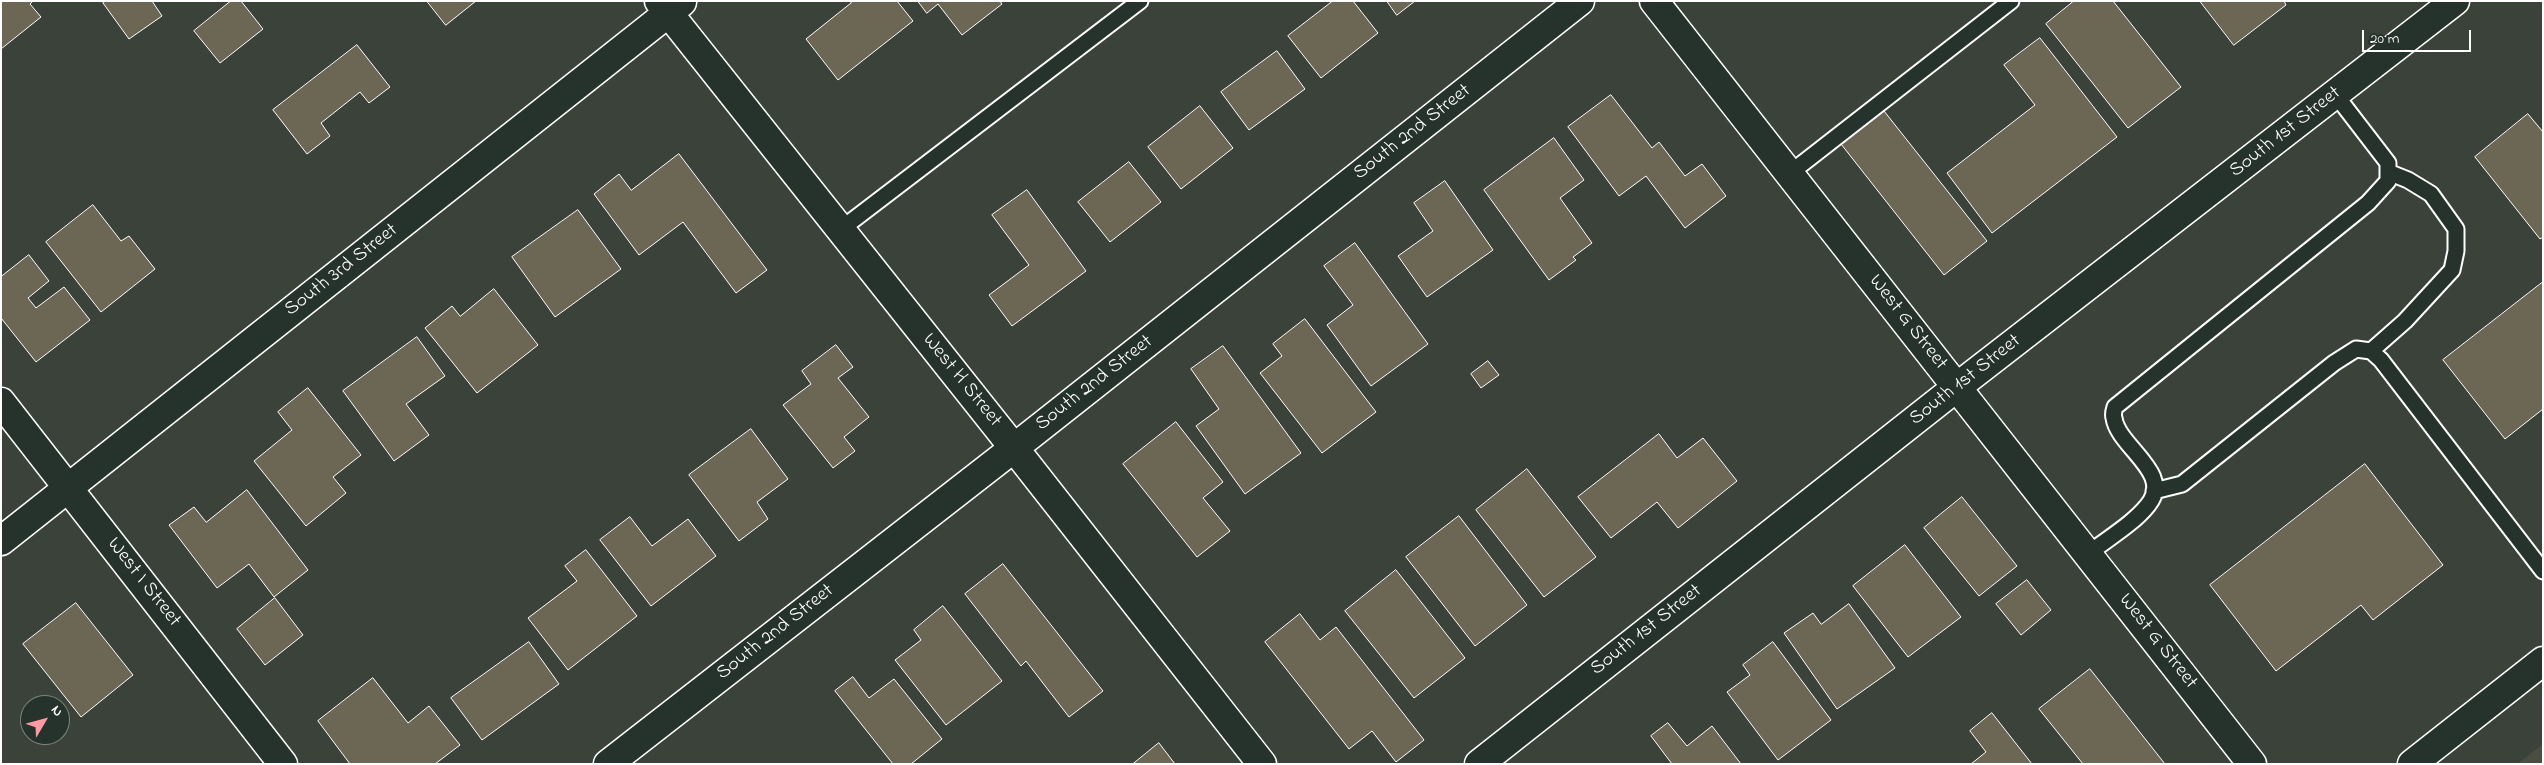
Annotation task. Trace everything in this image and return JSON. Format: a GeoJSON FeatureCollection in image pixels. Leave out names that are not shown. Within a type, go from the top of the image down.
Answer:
{"type":"FeatureCollection","features":[{"type":"Feature","properties":{"kind":"street","name":"South 2nd Street"},"geometry":{"type":"LineString","coordinates":[[608,764],[1014,448],[1580,1]]}},
{"type":"Feature","properties":{"kind":"street","name":"West G Street"},"geometry":{"type":"LineString","coordinates":[[1654,1],[2252,764]]}},
{"type":"Feature","properties":{"kind":"street","name":"South 1st Street"},"geometry":{"type":"LineString","coordinates":[[1479,764],[1957,388],[2455,1]]}},
{"type":"Feature","properties":{"kind":"street","name":"West H Street"},"geometry":{"type":"LineString","coordinates":[[670,5],[840,230],[1262,764]]}},
{"type":"Feature","properties":{"kind":"street","name":"South 3rd Street"},"geometry":{"type":"LineString","coordinates":[[1,541],[670,5]]}},
{"type":"Feature","properties":{"kind":"street","name":"West I Street"},"geometry":{"type":"LineString","coordinates":[[1,402],[283,764]]}},
{"type":"Feature","properties":{"kind":"street"},"geometry":{"type":"LineString","coordinates":[[2412,764],[2543,661]]}},
{"type":"Feature","properties":{"kind":"lane"},"geometry":{"type":"LineString","coordinates":[[840,230],[1140,1]]}},
{"type":"Feature","properties":{"kind":"lane"},"geometry":{"type":"LineString","coordinates":[[1789,174],[2011,1]]}},
{"type":"Feature","properties":{"kind":"lane"},"geometry":{"type":"LineString","coordinates":[[2088,554],[2149,504],[2154,490],[2152,473],[2120,431],[2114,419],[2114,407],[2368,203],[2388,181],[2388,163],[2335,94]]}},
{"type":"Feature","properties":{"kind":"lane"},"geometry":{"type":"LineString","coordinates":[[2371,351],[2405,321],[2452,270],[2456,251],[2456,229],[2431,194],[2408,180],[2388,172]]}},
{"type":"Feature","properties":{"kind":"lane"},"geometry":{"type":"LineString","coordinates":[[2154,490],[2182,484],[2334,363],[2356,349],[2371,351],[2381,360],[2543,571]]}},
{"type":"Feature","properties":{"kind":"shaded area"},"geometry":{"type":"Polygon","coordinates":[[[2543,744],[2543,764],[2517,764],[2543,744]]]}},
{"type":"Feature","properties":{"kind":"building"},"geometry":{"type":"Polygon","coordinates":[[[1,1],[33,1],[30,4],[41,17],[1,49],[1,1]]]}},
{"type":"Feature","properties":{"kind":"building"},"geometry":{"type":"Polygon","coordinates":[[[106,1],[152,1],[162,16],[129,39],[103,3],[106,1]]]}},
{"type":"Feature","properties":{"kind":"building"},"geometry":{"type":"Polygon","coordinates":[[[231,1],[241,1],[263,29],[220,63],[194,31],[231,1]]]}},
{"type":"Feature","properties":{"kind":"building"},"geometry":{"type":"Polygon","coordinates":[[[427,1],[476,1],[446,25],[427,1]]]}},
{"type":"Feature","properties":{"kind":"building"},"geometry":{"type":"Polygon","coordinates":[[[850,1],[897,1],[913,21],[838,80],[806,39],[851,3],[850,1]]]}},
{"type":"Feature","properties":{"kind":"building"},"geometry":{"type":"Polygon","coordinates":[[[918,1],[1000,1],[1002,4],[962,35],[938,4],[927,13],[918,1]]]}},
{"type":"Feature","properties":{"kind":"building"},"geometry":{"type":"Polygon","coordinates":[[[1333,1],[1353,1],[1378,33],[1321,78],[1288,36],[1333,1]]]}},
{"type":"Feature","properties":{"kind":"building"},"geometry":{"type":"Polygon","coordinates":[[[1387,1],[1415,1],[1397,15],[1387,1]]]}},
{"type":"Feature","properties":{"kind":"building"},"geometry":{"type":"Polygon","coordinates":[[[2074,1],[2113,1],[2181,87],[2128,128],[2046,24],[2074,1]]]}},
{"type":"Feature","properties":{"kind":"building"},"geometry":{"type":"Polygon","coordinates":[[[2200,1],[2284,1],[2286,5],[2234,45],[2200,1]]]}},
{"type":"Feature","properties":{"kind":"building"},"geometry":{"type":"Polygon","coordinates":[[[2040,38],[2117,137],[1992,233],[1947,173],[2035,105],[2004,65],[2040,38]]]}},
{"type":"Feature","properties":{"kind":"building"},"geometry":{"type":"Polygon","coordinates":[[[357,45],[390,87],[369,103],[360,92],[321,123],[330,136],[307,154],[273,110],[357,45]]]}},
{"type":"Feature","properties":{"kind":"building"},"geometry":{"type":"Polygon","coordinates":[[[1277,51],[1305,89],[1249,130],[1221,92],[1277,51]]]}},
{"type":"Feature","properties":{"kind":"building"},"geometry":{"type":"Polygon","coordinates":[[[1611,95],[1652,148],[1659,142],[1685,176],[1702,164],[1726,196],[1685,228],[1646,176],[1619,196],[1568,127],[1611,95]]]}},
{"type":"Feature","properties":{"kind":"building"},"geometry":{"type":"Polygon","coordinates":[[[1200,106],[1233,148],[1181,189],[1148,147],[1200,106]]]}},
{"type":"Feature","properties":{"kind":"building"},"geometry":{"type":"Polygon","coordinates":[[[1884,111],[1987,241],[1944,275],[1841,144],[1884,111]]]}},
{"type":"Feature","properties":{"kind":"building"},"geometry":{"type":"Polygon","coordinates":[[[2528,114],[2543,132],[2543,237],[2540,239],[2475,157],[2528,114]]]}},
{"type":"Feature","properties":{"kind":"building"},"geometry":{"type":"Polygon","coordinates":[[[1554,138],[1584,180],[1560,198],[1592,243],[1573,257],[1576,260],[1549,280],[1484,190],[1554,138]]]}},
{"type":"Feature","properties":{"kind":"building"},"geometry":{"type":"Polygon","coordinates":[[[679,154],[767,270],[736,293],[683,222],[639,255],[594,194],[619,174],[631,190],[679,154]]]}},
{"type":"Feature","properties":{"kind":"building"},"geometry":{"type":"Polygon","coordinates":[[[1129,162],[1161,202],[1110,242],[1078,202],[1129,162]]]}},
{"type":"Feature","properties":{"kind":"building"},"geometry":{"type":"Polygon","coordinates":[[[1445,181],[1493,250],[1427,297],[1398,256],[1433,231],[1414,203],[1445,181]]]}},
{"type":"Feature","properties":{"kind":"building"},"geometry":{"type":"Polygon","coordinates":[[[1027,190],[1086,271],[1012,326],[989,295],[1029,265],[992,215],[1027,190]]]}},
{"type":"Feature","properties":{"kind":"building"},"geometry":{"type":"Polygon","coordinates":[[[93,205],[121,241],[129,236],[155,269],[101,312],[46,242],[93,205]]]}},
{"type":"Feature","properties":{"kind":"building"},"geometry":{"type":"Polygon","coordinates":[[[578,210],[621,269],[555,317],[512,257],[578,210]]]}},
{"type":"Feature","properties":{"kind":"building"},"geometry":{"type":"Polygon","coordinates":[[[1355,243],[1428,344],[1371,386],[1327,325],[1353,305],[1324,266],[1355,243]]]}},
{"type":"Feature","properties":{"kind":"building"},"geometry":{"type":"Polygon","coordinates":[[[29,255],[49,281],[28,298],[36,308],[64,287],[90,320],[36,362],[1,318],[1,277],[29,255]]]}},
{"type":"Feature","properties":{"kind":"building"},"geometry":{"type":"Polygon","coordinates":[[[2543,282],[2543,409],[2505,439],[2443,360],[2543,282]]]}},
{"type":"Feature","properties":{"kind":"building"},"geometry":{"type":"Polygon","coordinates":[[[494,289],[538,345],[477,393],[425,328],[452,306],[460,316],[494,289]]]}},
{"type":"Feature","properties":{"kind":"building"},"geometry":{"type":"Polygon","coordinates":[[[1305,319],[1376,412],[1322,453],[1260,373],[1282,356],[1273,344],[1305,319]]]}},
{"type":"Feature","properties":{"kind":"building"},"geometry":{"type":"Polygon","coordinates":[[[417,337],[445,376],[406,404],[429,435],[394,461],[343,391],[417,337]]]}},
{"type":"Feature","properties":{"kind":"building"},"geometry":{"type":"Polygon","coordinates":[[[836,345],[853,367],[838,378],[869,417],[844,437],[855,451],[833,468],[783,405],[811,384],[802,371],[836,345]]]}},
{"type":"Feature","properties":{"kind":"building"},"geometry":{"type":"Polygon","coordinates":[[[1223,346],[1301,453],[1245,494],[1196,426],[1219,409],[1191,369],[1223,346]]]}},
{"type":"Feature","properties":{"kind":"building"},"geometry":{"type":"Polygon","coordinates":[[[1488,361],[1499,375],[1481,388],[1471,374],[1488,361]]]}},
{"type":"Feature","properties":{"kind":"building"},"geometry":{"type":"Polygon","coordinates":[[[308,388],[361,455],[333,477],[346,493],[306,526],[254,461],[292,430],[278,412],[308,388]]]}},
{"type":"Feature","properties":{"kind":"building"},"geometry":{"type":"Polygon","coordinates":[[[1176,422],[1223,482],[1203,498],[1230,531],[1197,557],[1123,464],[1176,422]]]}},
{"type":"Feature","properties":{"kind":"building"},"geometry":{"type":"Polygon","coordinates":[[[751,429],[788,479],[757,502],[768,519],[739,541],[689,475],[751,429]]]}},
{"type":"Feature","properties":{"kind":"building"},"geometry":{"type":"Polygon","coordinates":[[[1659,434],[1677,458],[1703,438],[1737,481],[1678,528],[1657,502],[1611,538],[1578,497],[1659,434]]]}},
{"type":"Feature","properties":{"kind":"building"},"geometry":{"type":"Polygon","coordinates":[[[2365,464],[2443,565],[2373,620],[2361,605],[2276,671],[2210,585],[2365,464]]]}},
{"type":"Feature","properties":{"kind":"building"},"geometry":{"type":"Polygon","coordinates":[[[1527,469],[1596,557],[1544,597],[1476,510],[1527,469]]]}},
{"type":"Feature","properties":{"kind":"building"},"geometry":{"type":"Polygon","coordinates":[[[247,490],[308,570],[274,597],[249,564],[217,588],[169,525],[194,507],[206,522],[247,490]]]}},
{"type":"Feature","properties":{"kind":"building"},"geometry":{"type":"Polygon","coordinates":[[[1962,497],[2017,566],[1979,596],[1924,528],[1962,497]]]}},
{"type":"Feature","properties":{"kind":"building"},"geometry":{"type":"Polygon","coordinates":[[[1459,516],[1527,605],[1475,646],[1406,557],[1459,516]]]}},
{"type":"Feature","properties":{"kind":"building"},"geometry":{"type":"Polygon","coordinates":[[[630,517],[652,546],[688,519],[716,556],[651,606],[600,540],[630,517]]]}},
{"type":"Feature","properties":{"kind":"building"},"geometry":{"type":"Polygon","coordinates":[[[1905,545],[1961,617],[1908,657],[1853,586],[1905,545]]]}},
{"type":"Feature","properties":{"kind":"building"},"geometry":{"type":"Polygon","coordinates":[[[586,550],[637,616],[568,670],[528,618],[577,581],[565,566],[586,550]]]}},
{"type":"Feature","properties":{"kind":"building"},"geometry":{"type":"Polygon","coordinates":[[[1003,564],[1103,691],[1069,717],[1026,661],[1021,666],[965,594],[1003,564]]]}},
{"type":"Feature","properties":{"kind":"building"},"geometry":{"type":"Polygon","coordinates":[[[1396,570],[1465,658],[1414,698],[1345,611],[1396,570]]]}},
{"type":"Feature","properties":{"kind":"building"},"geometry":{"type":"Polygon","coordinates":[[[2027,580],[2051,610],[2021,635],[1996,604],[2027,580]]]}},
{"type":"Feature","properties":{"kind":"building"},"geometry":{"type":"Polygon","coordinates":[[[275,598],[303,635],[265,665],[237,629],[275,598]]]}},
{"type":"Feature","properties":{"kind":"building"},"geometry":{"type":"Polygon","coordinates":[[[76,603],[133,675],[81,717],[70,703],[70,695],[64,695],[23,644],[76,603]]]}},
{"type":"Feature","properties":{"kind":"building"},"geometry":{"type":"Polygon","coordinates":[[[1849,604],[1895,668],[1837,709],[1784,633],[1813,613],[1821,624],[1849,604]]]}},
{"type":"Feature","properties":{"kind":"building"},"geometry":{"type":"Polygon","coordinates":[[[943,606],[1002,681],[946,725],[895,660],[921,640],[914,630],[943,606]]]}},
{"type":"Feature","properties":{"kind":"building"},"geometry":{"type":"Polygon","coordinates":[[[1300,614],[1320,640],[1336,627],[1424,740],[1396,762],[1372,731],[1349,749],[1265,642],[1300,614]]]}},
{"type":"Feature","properties":{"kind":"building"},"geometry":{"type":"Polygon","coordinates":[[[529,642],[559,684],[482,740],[451,698],[529,642]]]}},
{"type":"Feature","properties":{"kind":"building"},"geometry":{"type":"Polygon","coordinates":[[[1773,642],[1831,720],[1778,760],[1727,692],[1750,675],[1743,665],[1773,642]]]}},
{"type":"Feature","properties":{"kind":"building"},"geometry":{"type":"Polygon","coordinates":[[[2090,669],[2165,764],[2083,764],[2039,709],[2090,669]]]}},
{"type":"Feature","properties":{"kind":"building"},"geometry":{"type":"Polygon","coordinates":[[[853,677],[869,698],[894,679],[942,739],[911,764],[893,764],[835,691],[853,677]]]}},
{"type":"Feature","properties":{"kind":"building"},"geometry":{"type":"Polygon","coordinates":[[[373,678],[408,723],[429,706],[460,745],[435,764],[350,764],[318,721],[373,678]]]}},
{"type":"Feature","properties":{"kind":"building"},"geometry":{"type":"Polygon","coordinates":[[[1992,713],[2032,764],[1971,764],[1986,752],[1970,731],[1992,713]]]}},
{"type":"Feature","properties":{"kind":"building"},"geometry":{"type":"Polygon","coordinates":[[[1668,723],[1687,746],[1712,726],[1741,764],[1672,764],[1651,736],[1668,723]]]}},
{"type":"Feature","properties":{"kind":"building"},"geometry":{"type":"Polygon","coordinates":[[[1159,743],[1175,764],[1133,764],[1159,743]]]}}]}
